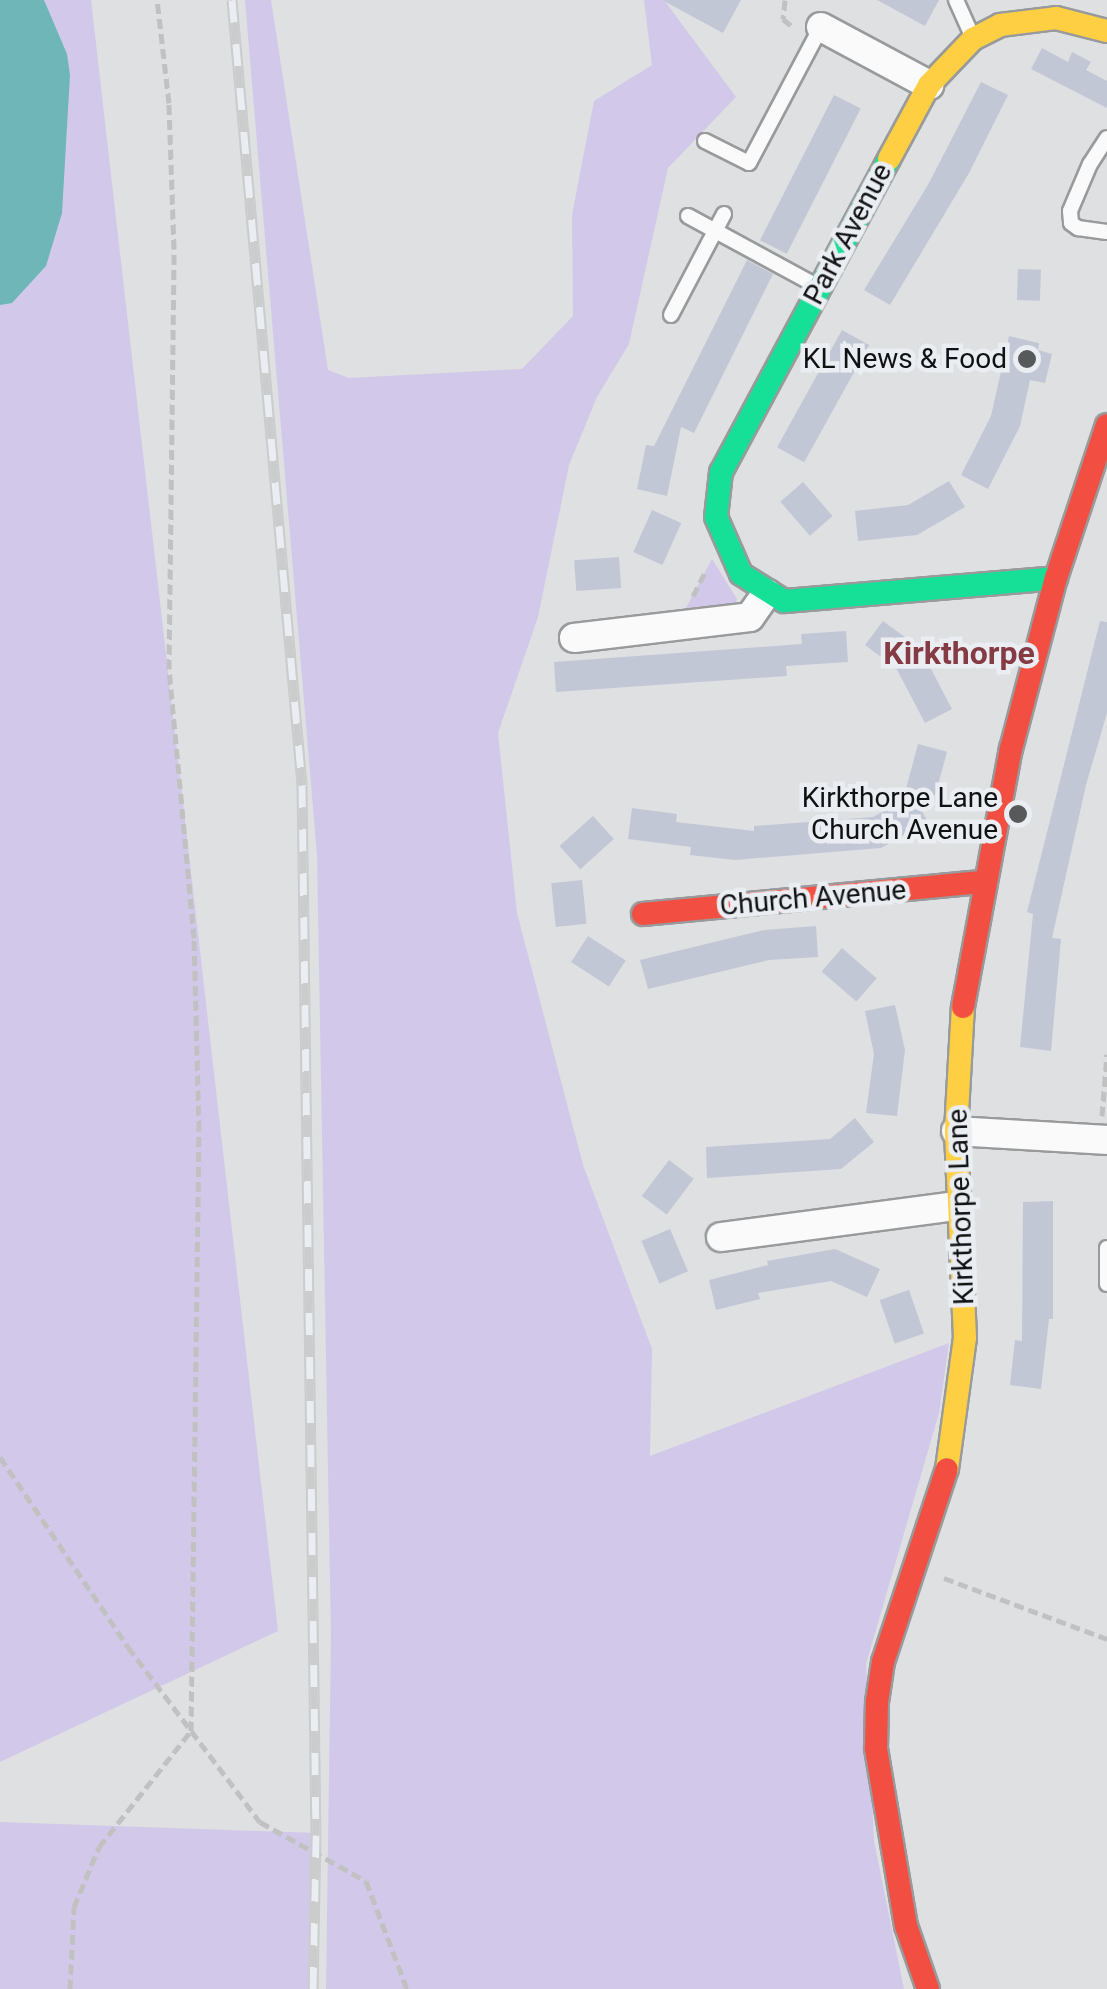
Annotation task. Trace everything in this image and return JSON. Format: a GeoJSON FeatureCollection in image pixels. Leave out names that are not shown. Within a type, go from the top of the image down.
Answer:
{"type":"FeatureCollection","features":[{"type":"Feature","properties":{"kind":"street","name":"Park Avenue"},"geometry":{"type":"LineString","coordinates":[[767,593],[741,574],[723,538],[716,517],[721,472],[928,85],[973,39],[1000,24],[1056,18],[1107,31]]}},
{"type":"Feature","properties":{"kind":"street"},"geometry":{"type":"LineString","coordinates":[[821,27],[928,85]]}},
{"type":"Feature","properties":{"kind":"street","name":"Kirkthorpe Lane"},"geometry":{"type":"LineString","coordinates":[[928,1989],[906,1926],[876,1748],[882,1662],[949,1463],[954,1427],[964,1338],[956,1132],[960,1021],[983,882],[1011,749],[1056,578],[1107,425]]}},
{"type":"Feature","properties":{"kind":"street"},"geometry":{"type":"LineString","coordinates":[[574,638],[750,617],[767,593],[784,601],[1056,578]]}},
{"type":"Feature","properties":{"kind":"street","name":"Church Avenue"},"geometry":{"type":"LineString","coordinates":[[643,914],[983,882]]}},
{"type":"Feature","properties":{"kind":"street"},"geometry":{"type":"LineString","coordinates":[[956,1132],[1104,1139]]}},
{"type":"Feature","properties":{"kind":"street"},"geometry":{"type":"LineString","coordinates":[[721,1237],[958,1206]]}},
{"type":"Feature","properties":{"kind":"lane"},"geometry":{"type":"LineString","coordinates":[[956,0],[973,39]]}},
{"type":"Feature","properties":{"kind":"lane"},"geometry":{"type":"LineString","coordinates":[[705,141],[749,163],[821,27]]}},
{"type":"Feature","properties":{"kind":"lane"},"geometry":{"type":"LineString","coordinates":[[1107,138],[1090,164],[1070,211],[1071,223],[1078,228],[1107,232]]}},
{"type":"Feature","properties":{"kind":"lane"},"geometry":{"type":"LineString","coordinates":[[671,315],[724,214]]}},
{"type":"Feature","properties":{"kind":"lane"},"geometry":{"type":"LineString","coordinates":[[688,216],[820,287]]}},
{"type":"Feature","properties":{"kind":"lane"},"geometry":{"type":"LineString","coordinates":[[1107,1248],[1107,1284]]}},
{"type":"Feature","properties":{"kind":"path"},"geometry":{"type":"LineString","coordinates":[[70,1989],[74,1907],[99,1847],[191,1731],[199,1130],[194,938],[169,669],[174,249],[170,103],[157,0]]}},
{"type":"Feature","properties":{"kind":"path"},"geometry":{"type":"LineString","coordinates":[[679,626],[723,538]]}},
{"type":"Feature","properties":{"kind":"path"},"geometry":{"type":"LineString","coordinates":[[1104,1139],[1107,1054]]}},
{"type":"Feature","properties":{"kind":"path"},"geometry":{"type":"LineString","coordinates":[[0,1457],[128,1647],[260,1822],[366,1881],[408,1989]]}},
{"type":"Feature","properties":{"kind":"path"},"geometry":{"type":"LineString","coordinates":[[913,1566],[1107,1639]]}},
{"type":"Feature","properties":{"kind":"shaded area"},"geometry":{"type":"Polygon","coordinates":[[[0,0],[91,0],[278,1631],[0,1762],[0,0]]]}},
{"type":"Feature","properties":{"kind":"shaded area"},"geometry":{"type":"Polygon","coordinates":[[[245,0],[271,0],[328,370],[349,378],[522,369],[573,316],[572,215],[594,101],[652,65],[644,0],[664,0],[736,97],[668,168],[629,344],[597,397],[569,465],[538,617],[498,733],[517,913],[583,1165],[652,1349],[650,1456],[949,1343],[939,1413],[866,1664],[874,1841],[904,1989],[326,1989],[331,1637],[317,855],[245,0]]]}},
{"type":"Feature","properties":{"kind":"shaded area"},"geometry":{"type":"Polygon","coordinates":[[[712,559],[737,599],[734,607],[681,617],[712,559]]]}},
{"type":"Feature","properties":{"kind":"shaded area"},"geometry":{"type":"Polygon","coordinates":[[[0,1822],[316,1833],[310,1989],[0,1989],[0,1822]]]}},
{"type":"Feature","properties":{"kind":"water"},"geometry":{"type":"Polygon","coordinates":[[[0,0],[44,0],[67,54],[70,75],[62,213],[46,266],[12,303],[0,305],[0,0]]]}},
{"type":"Feature","properties":{"kind":"building"},"geometry":{"type":"Polygon","coordinates":[[[662,0],[741,0],[723,33],[662,0]]]}},
{"type":"Feature","properties":{"kind":"building"},"geometry":{"type":"Polygon","coordinates":[[[877,0],[939,0],[925,26],[877,0]]]}},
{"type":"Feature","properties":{"kind":"building"},"geometry":{"type":"Polygon","coordinates":[[[1042,48],[1068,62],[1072,52],[1091,62],[1086,70],[1107,81],[1107,108],[1031,69],[1042,48]]]}},
{"type":"Feature","properties":{"kind":"building"},"geometry":{"type":"Polygon","coordinates":[[[981,82],[1008,95],[969,173],[890,305],[864,290],[929,183],[981,82]]]}},
{"type":"Feature","properties":{"kind":"building"},"geometry":{"type":"Polygon","coordinates":[[[834,95],[861,109],[787,254],[760,240],[834,95]]]}},
{"type":"Feature","properties":{"kind":"building"},"geometry":{"type":"Polygon","coordinates":[[[747,260],[773,274],[694,433],[681,427],[667,496],[637,489],[646,445],[654,446],[747,260]]]}},
{"type":"Feature","properties":{"kind":"building"},"geometry":{"type":"Polygon","coordinates":[[[1018,269],[1041,270],[1040,301],[1017,300],[1018,269]]]}},
{"type":"Feature","properties":{"kind":"building"},"geometry":{"type":"Polygon","coordinates":[[[842,330],[869,345],[804,462],[777,447],[842,330]]]}},
{"type":"Feature","properties":{"kind":"building"},"geometry":{"type":"Polygon","coordinates":[[[1009,336],[1039,343],[1038,350],[1052,354],[1045,383],[1030,380],[1020,426],[988,489],[961,475],[991,416],[1009,336]]]}},
{"type":"Feature","properties":{"kind":"building"},"geometry":{"type":"Polygon","coordinates":[[[949,481],[965,507],[917,535],[858,541],[855,511],[908,505],[949,481]]]}},
{"type":"Feature","properties":{"kind":"building"},"geometry":{"type":"Polygon","coordinates":[[[803,482],[833,516],[810,536],[780,502],[803,482]]]}},
{"type":"Feature","properties":{"kind":"building"},"geometry":{"type":"Polygon","coordinates":[[[652,510],[681,523],[663,565],[633,552],[652,510]]]}},
{"type":"Feature","properties":{"kind":"building"},"geometry":{"type":"Polygon","coordinates":[[[619,557],[621,588],[576,591],[574,560],[619,557]]]}},
{"type":"Feature","properties":{"kind":"building"},"geometry":{"type":"Polygon","coordinates":[[[883,621],[920,648],[952,709],[925,723],[896,668],[865,645],[883,621]]]}},
{"type":"Feature","properties":{"kind":"building"},"geometry":{"type":"Polygon","coordinates":[[[1100,621],[1107,622],[1107,713],[1086,785],[1052,938],[1061,939],[1051,1051],[1020,1047],[1033,914],[1027,912],[1100,621]]]}},
{"type":"Feature","properties":{"kind":"building"},"geometry":{"type":"Polygon","coordinates":[[[846,631],[848,662],[786,666],[787,676],[556,692],[554,662],[802,644],[801,634],[846,631]]]}},
{"type":"Feature","properties":{"kind":"building"},"geometry":{"type":"Polygon","coordinates":[[[918,744],[947,752],[935,795],[906,787],[918,744]]]}},
{"type":"Feature","properties":{"kind":"building"},"geometry":{"type":"Polygon","coordinates":[[[913,795],[928,822],[881,848],[735,860],[690,855],[691,847],[628,839],[632,808],[677,814],[676,822],[754,831],[754,826],[873,817],[913,795]]]}},
{"type":"Feature","properties":{"kind":"building"},"geometry":{"type":"Polygon","coordinates":[[[593,816],[614,839],[580,869],[560,846],[593,816]]]}},
{"type":"Feature","properties":{"kind":"building"},"geometry":{"type":"Polygon","coordinates":[[[582,880],[587,924],[556,927],[551,883],[582,880]]]}},
{"type":"Feature","properties":{"kind":"building"},"geometry":{"type":"Polygon","coordinates":[[[816,926],[818,957],[769,960],[648,989],[640,960],[764,930],[816,926]]]}},
{"type":"Feature","properties":{"kind":"building"},"geometry":{"type":"Polygon","coordinates":[[[588,936],[626,961],[609,987],[571,962],[588,936]]]}},
{"type":"Feature","properties":{"kind":"building"},"geometry":{"type":"Polygon","coordinates":[[[842,948],[877,978],[856,1002],[822,971],[842,948]]]}},
{"type":"Feature","properties":{"kind":"building"},"geometry":{"type":"Polygon","coordinates":[[[895,1005],[905,1050],[897,1116],[866,1113],[874,1054],[865,1011],[895,1005]]]}},
{"type":"Feature","properties":{"kind":"building"},"geometry":{"type":"Polygon","coordinates":[[[855,1118],[874,1142],[841,1169],[707,1178],[706,1147],[830,1139],[855,1118]]]}},
{"type":"Feature","properties":{"kind":"building"},"geometry":{"type":"Polygon","coordinates":[[[669,1160],[694,1179],[667,1215],[642,1196],[669,1160]]]}},
{"type":"Feature","properties":{"kind":"building"},"geometry":{"type":"Polygon","coordinates":[[[1053,1201],[1053,1319],[1049,1319],[1041,1389],[1010,1385],[1015,1340],[1022,1341],[1023,1202],[1053,1201]]]}},
{"type":"Feature","properties":{"kind":"building"},"geometry":{"type":"Polygon","coordinates":[[[670,1229],[688,1271],[659,1283],[641,1241],[670,1229]]]}},
{"type":"Feature","properties":{"kind":"building"},"geometry":{"type":"Polygon","coordinates":[[[835,1249],[880,1269],[867,1297],[831,1281],[758,1293],[760,1299],[716,1310],[709,1280],[768,1265],[767,1261],[835,1249]]]}},
{"type":"Feature","properties":{"kind":"building"},"geometry":{"type":"Polygon","coordinates":[[[909,1290],[924,1333],[895,1344],[880,1300],[909,1290]]]}},
{"type":"Feature","properties":{"kind":"railway"},"geometry":{"type":"LineString","coordinates":[[232,0],[302,785],[316,1835],[313,1989]]}},
{"type":"Feature","properties":{"kind":"traffic: fast"},"geometry":{"type":"LineString","coordinates":[[889,159],[721,472],[716,517],[741,574],[784,601],[1056,578]]}},
{"type":"Feature","properties":{"kind":"traffic: slow"},"geometry":{"type":"LineString","coordinates":[[889,159],[929,85],[973,39],[1000,25],[1056,18],[1107,31]]}},
{"type":"Feature","properties":{"kind":"traffic: slow"},"geometry":{"type":"LineString","coordinates":[[947,1469],[965,1338],[956,1131],[963,1007]]}},
{"type":"Feature","properties":{"kind":"traffic: jam"},"geometry":{"type":"LineString","coordinates":[[963,1007],[1011,749],[1056,578],[1107,425]]}},
{"type":"Feature","properties":{"kind":"traffic: jam"},"geometry":{"type":"LineString","coordinates":[[643,914],[983,882]]}},
{"type":"Feature","properties":{"kind":"traffic: jam"},"geometry":{"type":"LineString","coordinates":[[928,1989],[906,1926],[876,1748],[877,1702],[883,1662],[947,1469]]}},
{"type":"Feature","properties":{"kind":"place","name":"KL News & Food"},"geometry":{"type":"Point","coordinates":[1027,359]}},
{"type":"Feature","properties":{"kind":"place","name":"Kirkthorpe Lane Church Avenue"},"geometry":{"type":"Point","coordinates":[1018,814]}},
{"type":"Feature","properties":{"kind":"district","name":"Kirkthorpe"},"geometry":{"type":"Point","coordinates":[959,653]}}]}
